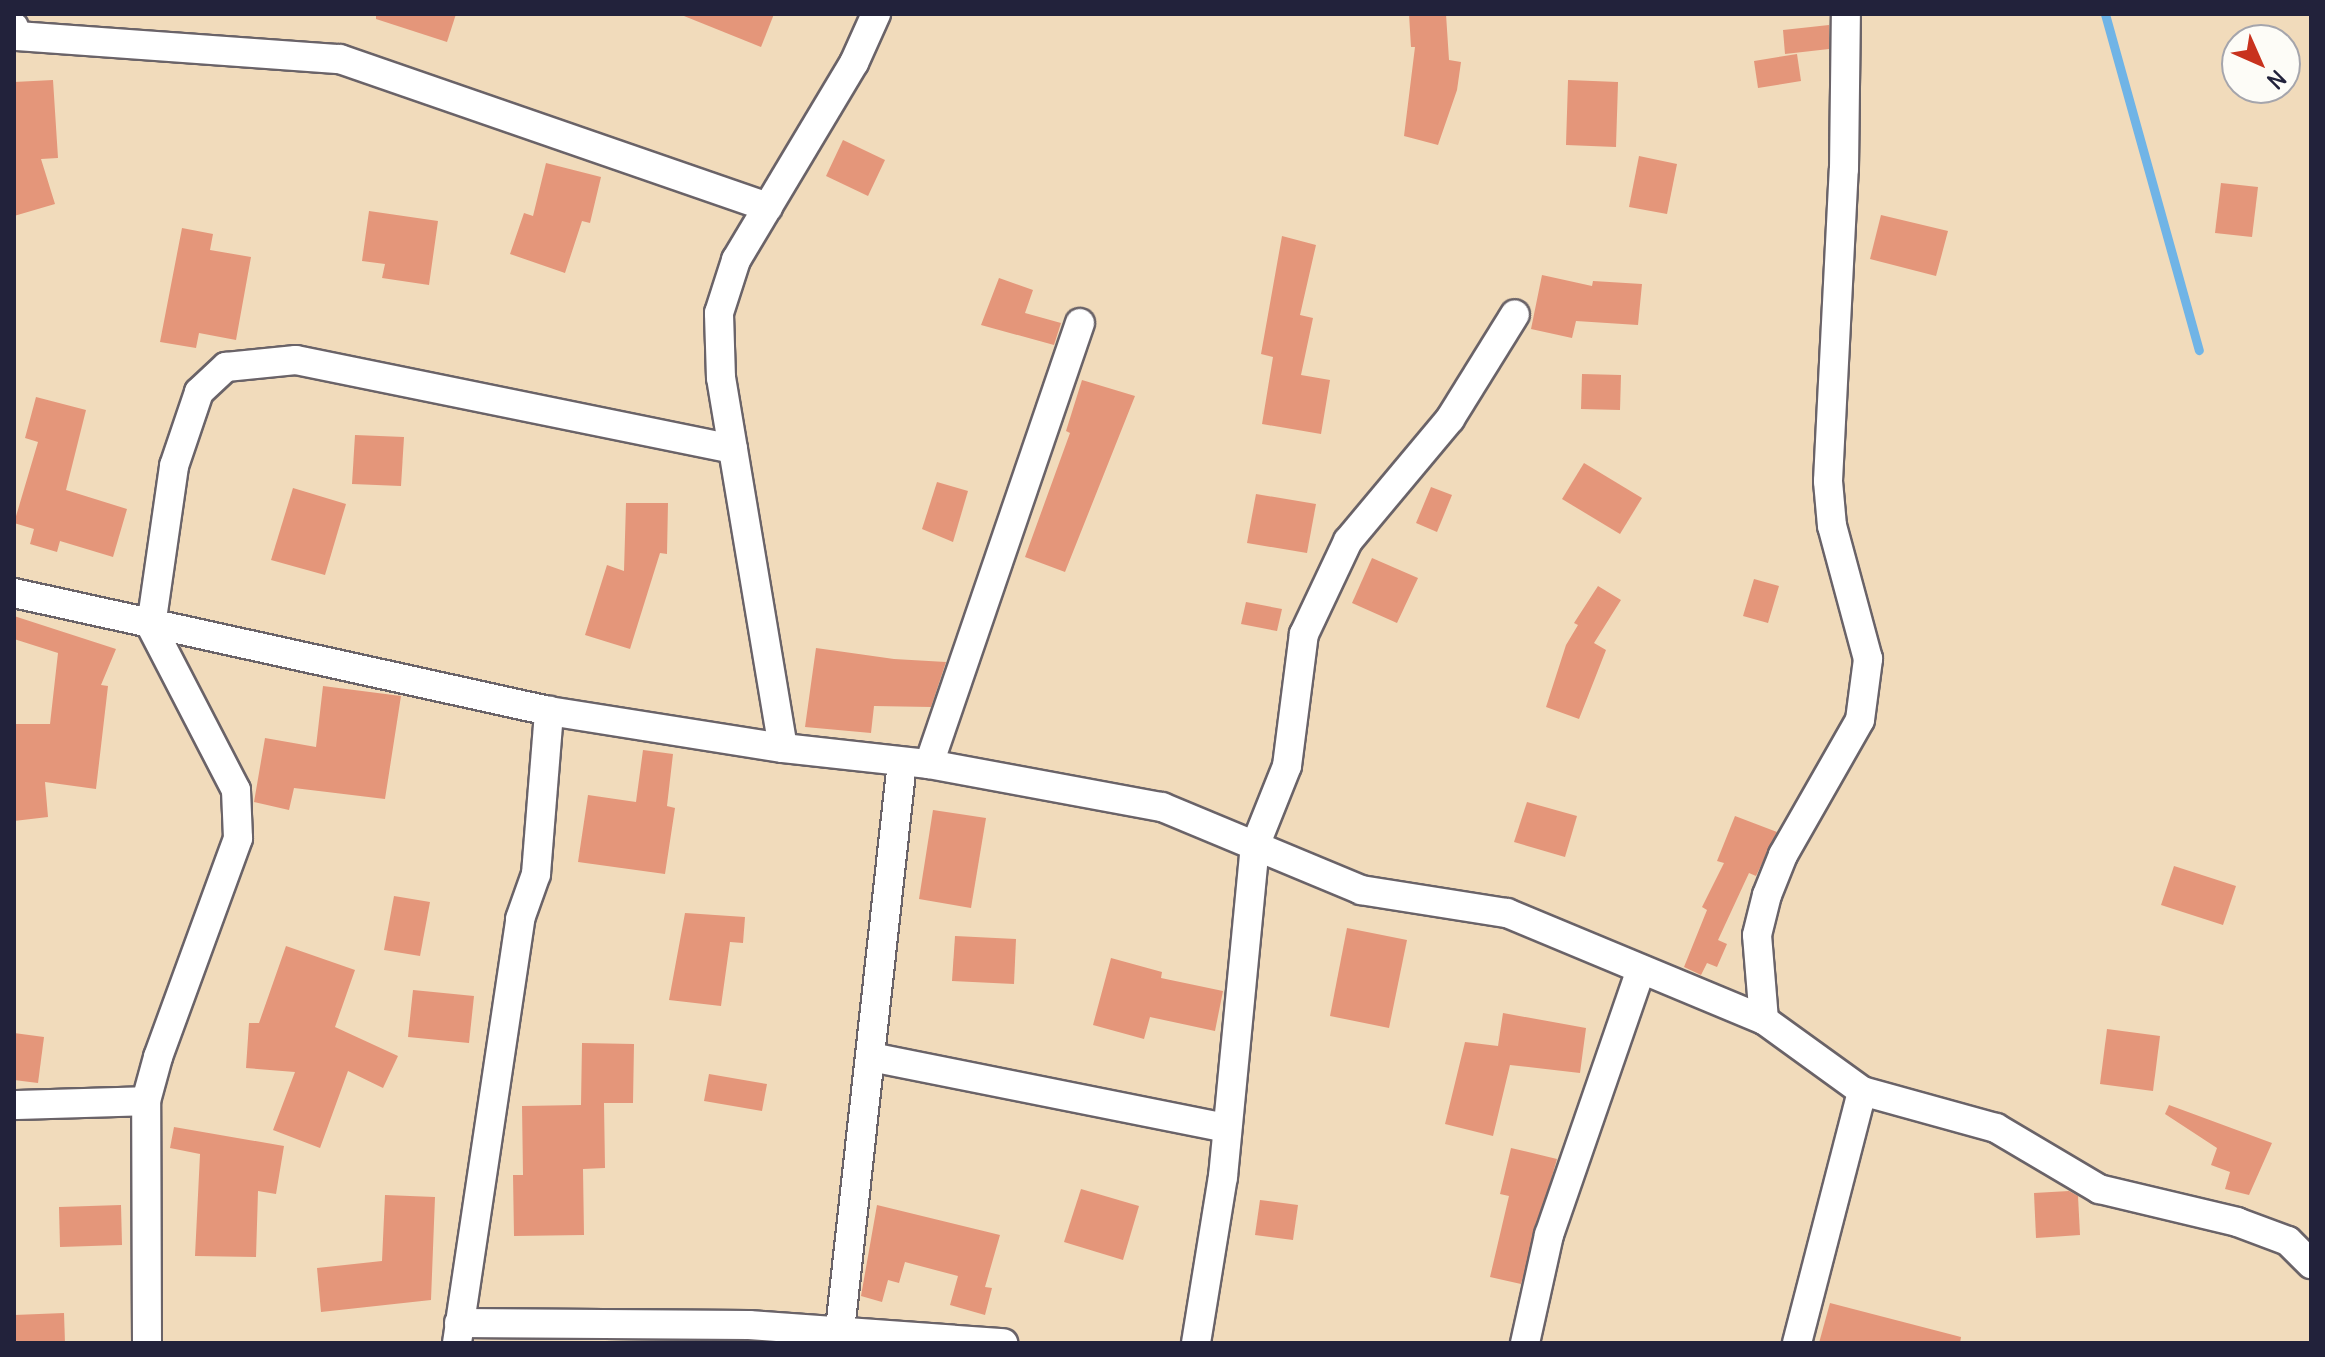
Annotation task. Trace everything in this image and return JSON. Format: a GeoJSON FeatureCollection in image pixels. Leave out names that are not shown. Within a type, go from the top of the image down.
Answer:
{"type":"FeatureCollection","features":[{"type":"Feature","properties":{"kind":"street"},"geometry":{"type":"LineString","coordinates":[[783,748],[721,378],[719,313],[736,260],[876,14]]}},
{"type":"Feature","properties":{"kind":"street"},"geometry":{"type":"LineString","coordinates":[[1764,1020],[1757,935],[1767,895],[1860,720],[1868,659],[1832,526],[1828,481],[1844,169],[1846,14]]}},
{"type":"Feature","properties":{"kind":"street"},"geometry":{"type":"LineString","coordinates":[[14,27],[17,36],[340,59],[768,207]]}},
{"type":"Feature","properties":{"kind":"street"},"geometry":{"type":"LineString","coordinates":[[1196,1343],[1227,1128],[1255,846],[1287,766],[1304,634],[1348,541],[1450,419],[1515,314]]}},
{"type":"Feature","properties":{"kind":"street"},"geometry":{"type":"LineString","coordinates":[[840,1330],[871,1057],[916,763],[1080,323]]}},
{"type":"Feature","properties":{"kind":"street"},"geometry":{"type":"LineString","coordinates":[[147,1343],[146,1101],[158,1057],[238,838],[236,790],[151,626],[174,466],[199,392],[226,367],[296,360],[733,449]]}},
{"type":"Feature","properties":{"kind":"street"},"geometry":{"type":"LineString","coordinates":[[14,593],[151,626],[549,711],[783,748],[916,763],[1162,807],[1361,890],[1507,913],[1764,1020],[1862,1091],[1996,1128],[2099,1189],[2237,1222],[2288,1241],[2311,1264]]}},
{"type":"Feature","properties":{"kind":"street"},"geometry":{"type":"LineString","coordinates":[[549,711],[536,874],[520,919],[458,1333],[749,1334],[805,1328],[1003,1343]]}},
{"type":"Feature","properties":{"kind":"street"},"geometry":{"type":"LineString","coordinates":[[1525,1343],[1549,1235],[1641,969]]}},
{"type":"Feature","properties":{"kind":"street"},"geometry":{"type":"LineString","coordinates":[[871,1057],[1227,1128]]}},
{"type":"Feature","properties":{"kind":"street"},"geometry":{"type":"LineString","coordinates":[[1797,1343],[1862,1091]]}},
{"type":"Feature","properties":{"kind":"street"},"geometry":{"type":"LineString","coordinates":[[14,1105],[146,1101]]}},
{"type":"Feature","properties":{"kind":"street"},"geometry":{"type":"LineString","coordinates":[[805,1328],[843,1301]]}},
{"type":"Feature","properties":{"kind":"building"},"geometry":{"type":"Polygon","coordinates":[[[376,14],[456,14],[447,42],[376,19],[376,14]]]}},
{"type":"Feature","properties":{"kind":"building"},"geometry":{"type":"Polygon","coordinates":[[[679,14],[774,14],[761,47],[679,14]]]}},
{"type":"Feature","properties":{"kind":"building"},"geometry":{"type":"Polygon","coordinates":[[[1409,14],[1446,14],[1449,60],[1461,62],[1457,90],[1438,145],[1404,136],[1415,47],[1411,47],[1409,14]]]}},
{"type":"Feature","properties":{"kind":"building"},"geometry":{"type":"Polygon","coordinates":[[[1829,25],[1829,49],[1785,54],[1783,30],[1829,25]]]}},
{"type":"Feature","properties":{"kind":"building"},"geometry":{"type":"Polygon","coordinates":[[[1797,54],[1801,81],[1758,88],[1754,61],[1797,54]]]}},
{"type":"Feature","properties":{"kind":"building"},"geometry":{"type":"Polygon","coordinates":[[[53,80],[58,158],[41,159],[55,204],[14,216],[14,82],[53,80]]]}},
{"type":"Feature","properties":{"kind":"building"},"geometry":{"type":"Polygon","coordinates":[[[1568,80],[1618,82],[1616,147],[1566,145],[1568,80]]]}},
{"type":"Feature","properties":{"kind":"building"},"geometry":{"type":"Polygon","coordinates":[[[843,140],[885,160],[868,196],[826,176],[843,140]]]}},
{"type":"Feature","properties":{"kind":"building"},"geometry":{"type":"Polygon","coordinates":[[[1639,156],[1677,164],[1667,214],[1629,207],[1639,156]]]}},
{"type":"Feature","properties":{"kind":"building"},"geometry":{"type":"Polygon","coordinates":[[[546,163],[601,177],[590,223],[582,221],[565,273],[510,254],[524,213],[533,216],[546,163]]]}},
{"type":"Feature","properties":{"kind":"building"},"geometry":{"type":"Polygon","coordinates":[[[2221,183],[2258,187],[2252,237],[2215,233],[2221,183]]]}},
{"type":"Feature","properties":{"kind":"building"},"geometry":{"type":"Polygon","coordinates":[[[369,211],[438,221],[429,285],[382,278],[385,264],[362,261],[369,211]]]}},
{"type":"Feature","properties":{"kind":"building"},"geometry":{"type":"Polygon","coordinates":[[[1881,215],[1948,231],[1936,276],[1870,259],[1881,215]]]}},
{"type":"Feature","properties":{"kind":"building"},"geometry":{"type":"Polygon","coordinates":[[[182,228],[213,234],[210,250],[251,257],[236,340],[199,333],[196,348],[160,342],[182,228]]]}},
{"type":"Feature","properties":{"kind":"building"},"geometry":{"type":"Polygon","coordinates":[[[1282,236],[1316,245],[1300,315],[1313,318],[1301,375],[1330,380],[1321,434],[1262,424],[1273,357],[1261,354],[1282,236]]]}},
{"type":"Feature","properties":{"kind":"building"},"geometry":{"type":"Polygon","coordinates":[[[1542,275],[1592,286],[1593,281],[1642,284],[1638,325],[1576,321],[1572,338],[1531,329],[1542,275]]]}},
{"type":"Feature","properties":{"kind":"building"},"geometry":{"type":"Polygon","coordinates":[[[999,278],[1033,290],[1025,313],[1061,323],[1054,345],[981,325],[999,278]]]}},
{"type":"Feature","properties":{"kind":"building"},"geometry":{"type":"Polygon","coordinates":[[[1582,374],[1621,375],[1620,410],[1581,409],[1582,374]]]}},
{"type":"Feature","properties":{"kind":"building"},"geometry":{"type":"Polygon","coordinates":[[[1082,380],[1135,396],[1065,572],[1025,557],[1070,433],[1066,431],[1082,380]]]}},
{"type":"Feature","properties":{"kind":"building"},"geometry":{"type":"Polygon","coordinates":[[[36,397],[86,410],[66,490],[127,509],[113,557],[60,541],[57,552],[30,544],[34,529],[14,523],[38,442],[25,438],[36,397]]]}},
{"type":"Feature","properties":{"kind":"building"},"geometry":{"type":"Polygon","coordinates":[[[355,435],[404,437],[401,486],[352,484],[355,435]]]}},
{"type":"Feature","properties":{"kind":"building"},"geometry":{"type":"Polygon","coordinates":[[[1584,463],[1642,498],[1620,534],[1562,499],[1584,463]]]}},
{"type":"Feature","properties":{"kind":"building"},"geometry":{"type":"Polygon","coordinates":[[[937,482],[968,491],[953,542],[922,529],[937,482]]]}},
{"type":"Feature","properties":{"kind":"building"},"geometry":{"type":"Polygon","coordinates":[[[1431,487],[1452,495],[1437,532],[1416,523],[1431,487]]]}},
{"type":"Feature","properties":{"kind":"building"},"geometry":{"type":"Polygon","coordinates":[[[293,488],[346,504],[325,575],[271,560],[293,488]]]}},
{"type":"Feature","properties":{"kind":"building"},"geometry":{"type":"Polygon","coordinates":[[[1256,494],[1316,504],[1307,553],[1247,543],[1256,494]]]}},
{"type":"Feature","properties":{"kind":"building"},"geometry":{"type":"Polygon","coordinates":[[[626,503],[668,503],[667,554],[660,553],[630,649],[585,635],[607,565],[624,571],[626,503]]]}},
{"type":"Feature","properties":{"kind":"building"},"geometry":{"type":"Polygon","coordinates":[[[1372,558],[1418,578],[1397,623],[1352,603],[1372,558]]]}},
{"type":"Feature","properties":{"kind":"building"},"geometry":{"type":"Polygon","coordinates":[[[1754,579],[1779,586],[1768,623],[1743,616],[1754,579]]]}},
{"type":"Feature","properties":{"kind":"building"},"geometry":{"type":"Polygon","coordinates":[[[1598,586],[1621,600],[1594,643],[1606,650],[1579,719],[1546,707],[1566,645],[1578,625],[1574,623],[1598,586]]]}},
{"type":"Feature","properties":{"kind":"building"},"geometry":{"type":"Polygon","coordinates":[[[1246,602],[1282,609],[1277,631],[1241,624],[1246,602]]]}},
{"type":"Feature","properties":{"kind":"building"},"geometry":{"type":"Polygon","coordinates":[[[14,616],[116,649],[101,685],[108,686],[96,789],[45,782],[48,817],[14,821],[14,724],[50,724],[58,653],[14,639],[14,616]]]}},
{"type":"Feature","properties":{"kind":"building"},"geometry":{"type":"Polygon","coordinates":[[[816,648],[894,659],[946,662],[931,707],[874,706],[871,733],[805,727],[816,648]]]}},
{"type":"Feature","properties":{"kind":"building"},"geometry":{"type":"Polygon","coordinates":[[[323,686],[401,696],[385,799],[294,788],[289,810],[254,802],[265,738],[316,747],[323,686]]]}},
{"type":"Feature","properties":{"kind":"building"},"geometry":{"type":"Polygon","coordinates":[[[643,750],[673,754],[667,806],[675,808],[665,874],[578,862],[588,795],[636,802],[643,750]]]}},
{"type":"Feature","properties":{"kind":"building"},"geometry":{"type":"Polygon","coordinates":[[[1527,802],[1577,816],[1565,857],[1514,842],[1527,802]]]}},
{"type":"Feature","properties":{"kind":"building"},"geometry":{"type":"Polygon","coordinates":[[[933,810],[986,818],[971,908],[919,899],[933,810]]]}},
{"type":"Feature","properties":{"kind":"building"},"geometry":{"type":"Polygon","coordinates":[[[1735,816],[1777,832],[1756,876],[1749,873],[1718,940],[1727,944],[1717,967],[1707,963],[1701,975],[1684,967],[1707,910],[1702,907],[1724,863],[1717,861],[1735,816]]]}},
{"type":"Feature","properties":{"kind":"building"},"geometry":{"type":"Polygon","coordinates":[[[2174,866],[2236,886],[2223,925],[2161,905],[2174,866]]]}},
{"type":"Feature","properties":{"kind":"building"},"geometry":{"type":"Polygon","coordinates":[[[394,896],[430,902],[420,956],[384,950],[394,896]]]}},
{"type":"Feature","properties":{"kind":"building"},"geometry":{"type":"Polygon","coordinates":[[[685,913],[745,917],[743,943],[730,942],[721,1006],[669,1000],[685,913]]]}},
{"type":"Feature","properties":{"kind":"building"},"geometry":{"type":"Polygon","coordinates":[[[1347,928],[1407,940],[1389,1028],[1330,1016],[1347,928]]]}},
{"type":"Feature","properties":{"kind":"building"},"geometry":{"type":"Polygon","coordinates":[[[955,936],[1016,939],[1014,984],[952,981],[955,936]]]}},
{"type":"Feature","properties":{"kind":"building"},"geometry":{"type":"Polygon","coordinates":[[[286,946],[355,970],[335,1027],[398,1056],[383,1088],[348,1071],[320,1148],[273,1130],[295,1072],[246,1068],[249,1023],[259,1023],[286,946]]]}},
{"type":"Feature","properties":{"kind":"building"},"geometry":{"type":"Polygon","coordinates":[[[1111,958],[1162,972],[1161,978],[1223,991],[1215,1031],[1150,1017],[1144,1039],[1093,1025],[1111,958]]]}},
{"type":"Feature","properties":{"kind":"building"},"geometry":{"type":"Polygon","coordinates":[[[413,990],[474,996],[469,1043],[408,1037],[413,990]]]}},
{"type":"Feature","properties":{"kind":"building"},"geometry":{"type":"Polygon","coordinates":[[[1503,1013],[1586,1028],[1580,1073],[1510,1065],[1493,1136],[1445,1124],[1465,1042],[1498,1046],[1503,1013]]]}},
{"type":"Feature","properties":{"kind":"building"},"geometry":{"type":"Polygon","coordinates":[[[2107,1029],[2160,1036],[2153,1091],[2100,1084],[2107,1029]]]}},
{"type":"Feature","properties":{"kind":"building"},"geometry":{"type":"Polygon","coordinates":[[[14,1033],[44,1037],[38,1083],[14,1080],[14,1033]]]}},
{"type":"Feature","properties":{"kind":"building"},"geometry":{"type":"Polygon","coordinates":[[[582,1043],[634,1044],[633,1103],[604,1103],[605,1168],[583,1169],[584,1235],[514,1236],[513,1175],[523,1175],[522,1106],[581,1105],[582,1043]]]}},
{"type":"Feature","properties":{"kind":"building"},"geometry":{"type":"Polygon","coordinates":[[[709,1074],[767,1084],[762,1111],[704,1101],[709,1074]]]}},
{"type":"Feature","properties":{"kind":"building"},"geometry":{"type":"Polygon","coordinates":[[[2169,1105],[2272,1143],[2249,1195],[2225,1189],[2230,1172],[2211,1165],[2217,1148],[2165,1114],[2169,1105]]]}},
{"type":"Feature","properties":{"kind":"building"},"geometry":{"type":"Polygon","coordinates":[[[174,1127],[284,1146],[276,1194],[258,1191],[256,1257],[195,1256],[200,1154],[170,1148],[174,1127]]]}},
{"type":"Feature","properties":{"kind":"building"},"geometry":{"type":"Polygon","coordinates":[[[1511,1148],[1557,1159],[1521,1284],[1490,1277],[1509,1196],[1500,1194],[1511,1148]]]}},
{"type":"Feature","properties":{"kind":"building"},"geometry":{"type":"Polygon","coordinates":[[[1081,1189],[1139,1206],[1123,1260],[1064,1242],[1081,1189]]]}},
{"type":"Feature","properties":{"kind":"building"},"geometry":{"type":"Polygon","coordinates":[[[2069,1191],[2078,1196],[2080,1235],[2036,1238],[2034,1193],[2069,1191]]]}},
{"type":"Feature","properties":{"kind":"building"},"geometry":{"type":"Polygon","coordinates":[[[385,1195],[435,1197],[431,1300],[321,1312],[317,1268],[382,1261],[385,1195]]]}},
{"type":"Feature","properties":{"kind":"building"},"geometry":{"type":"Polygon","coordinates":[[[1260,1200],[1298,1205],[1293,1240],[1255,1235],[1260,1200]]]}},
{"type":"Feature","properties":{"kind":"building"},"geometry":{"type":"Polygon","coordinates":[[[121,1205],[122,1245],[60,1247],[59,1207],[121,1205]]]}},
{"type":"Feature","properties":{"kind":"building"},"geometry":{"type":"Polygon","coordinates":[[[877,1205],[1000,1235],[985,1287],[992,1288],[985,1315],[950,1305],[958,1276],[905,1262],[899,1283],[888,1280],[882,1302],[861,1296],[877,1205]]]}},
{"type":"Feature","properties":{"kind":"building"},"geometry":{"type":"Polygon","coordinates":[[[1830,1303],[1961,1337],[1960,1343],[1819,1343],[1830,1303]]]}},
{"type":"Feature","properties":{"kind":"building"},"geometry":{"type":"Polygon","coordinates":[[[64,1313],[65,1343],[14,1343],[14,1315],[64,1313]]]}},
{"type":"Feature","properties":{"kind":"waterway"},"geometry":{"type":"LineString","coordinates":[[2105,14],[2199,350]]}}]}
